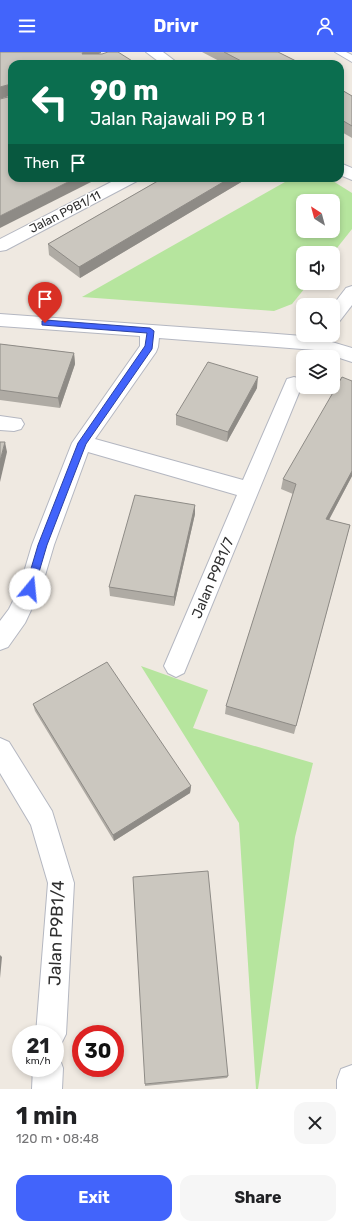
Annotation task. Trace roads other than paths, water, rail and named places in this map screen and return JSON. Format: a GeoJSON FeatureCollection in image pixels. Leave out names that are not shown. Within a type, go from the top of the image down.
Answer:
{"type":"FeatureCollection","features":[{"type":"Feature","properties":{"kind":"street"},"geometry":{"type":"LineString","coordinates":[[153,52],[166,60]]}},
{"type":"Feature","properties":{"kind":"street","name":"Jalan P9B1/11"},"geometry":{"type":"LineString","coordinates":[[0,246],[123,182]]}},
{"type":"Feature","properties":{"kind":"street"},"geometry":{"type":"LineString","coordinates":[[340,308],[352,292]]}},
{"type":"Feature","properties":{"kind":"street"},"geometry":{"type":"LineString","coordinates":[[0,320],[150,331],[296,339]]}},
{"type":"Feature","properties":{"kind":"street"},"geometry":{"type":"LineString","coordinates":[[0,640],[17,616],[30,589],[43,545],[82,443],[149,347],[150,331]]}},
{"type":"Feature","properties":{"kind":"street"},"geometry":{"type":"LineString","coordinates":[[323,342],[352,355]]}},
{"type":"Feature","properties":{"kind":"street","name":"Jalan P9B1/7"},"geometry":{"type":"LineString","coordinates":[[176,666],[294,384]]}},
{"type":"Feature","properties":{"kind":"street"},"geometry":{"type":"LineString","coordinates":[[82,443],[250,490]]}},
{"type":"Feature","properties":{"kind":"street","name":"Jalan P9B1/4"},"geometry":{"type":"LineString","coordinates":[[0,750],[43,820],[61,883],[52,1025]]}},
{"type":"Feature","properties":{"kind":"street"},"geometry":{"type":"LineString","coordinates":[[47,1089],[48,1077]]}},
{"type":"Feature","properties":{"kind":"street"},"geometry":{"type":"LineString","coordinates":[[352,1080],[352,1089]]}},
{"type":"Feature","properties":{"kind":"lane"},"geometry":{"type":"LineString","coordinates":[[339,52],[352,59]]}}]}
